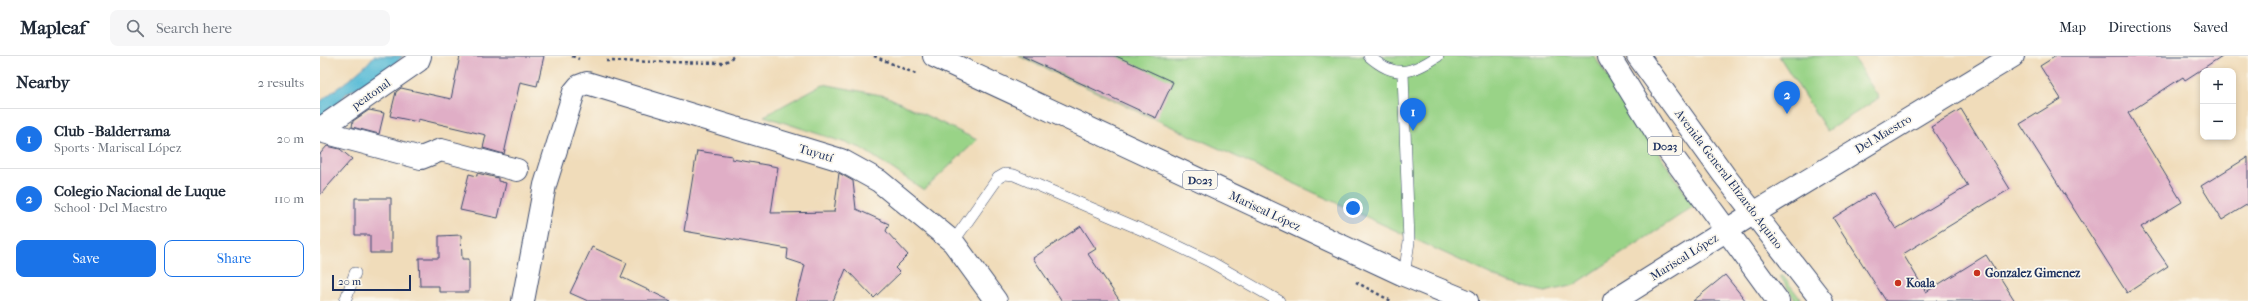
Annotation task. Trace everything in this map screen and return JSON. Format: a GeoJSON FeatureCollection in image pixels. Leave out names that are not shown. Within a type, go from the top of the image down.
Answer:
{"type":"FeatureCollection","features":[{"type":"Feature","properties":{"kind":"main road","name":"peatonal"},"geometry":{"type":"LineString","coordinates":[[320,130],[418,61],[420,56]]}},
{"type":"Feature","properties":{"kind":"main road","name":"Mariscal López"},"geometry":{"type":"LineString","coordinates":[[934,56],[1404,275],[1467,301]]}},
{"type":"Feature","properties":{"kind":"main road","name":"D023"},"geometry":{"type":"LineString","coordinates":[[1609,56],[1662,142],[1778,301]]}},
{"type":"Feature","properties":{"kind":"main road","name":"Avenida General Elizardo Aquino"},"geometry":{"type":"LineString","coordinates":[[1638,56],[1724,176],[1822,301]]}},
{"type":"Feature","properties":{"kind":"main road","name":"Del Maestro"},"geometry":{"type":"LineString","coordinates":[[1754,213],[2013,56]]}},
{"type":"Feature","properties":{"kind":"main road","name":"Tuyutí"},"geometry":{"type":"LineString","coordinates":[[523,301],[545,185],[574,92],[578,86],[587,83],[841,160],[879,181],[953,242],[996,301]]}},
{"type":"Feature","properties":{"kind":"main road"},"geometry":{"type":"LineString","coordinates":[[320,130],[421,158],[441,150],[517,170]]}},
{"type":"Feature","properties":{"kind":"main road","name":"Mariscal López"},"geometry":{"type":"LineString","coordinates":[[1614,301],[1754,213]]}},
{"type":"Feature","properties":{"kind":"lane"},"geometry":{"type":"LineString","coordinates":[[1369,56],[1380,65],[1403,73],[1420,68],[1438,56]]}},
{"type":"Feature","properties":{"kind":"lane"},"geometry":{"type":"LineString","coordinates":[[1403,73],[1409,242],[1404,275]]}},
{"type":"Feature","properties":{"kind":"lane"},"geometry":{"type":"LineString","coordinates":[[953,242],[998,178],[1005,174],[1014,175],[1161,238],[1209,261],[1279,301]]}},
{"type":"Feature","properties":{"kind":"lane"},"geometry":{"type":"LineString","coordinates":[[345,301],[355,273]]}},
{"type":"Feature","properties":{"kind":"path"},"geometry":{"type":"LineString","coordinates":[[598,61],[724,63],[734,56]]}},
{"type":"Feature","properties":{"kind":"green space"},"geometry":{"type":"Polygon","coordinates":[[[1019,56],[1594,56],[1694,206],[1574,285],[1545,292],[1507,282],[1019,56]]]}},
{"type":"Feature","properties":{"kind":"green space"},"geometry":{"type":"Polygon","coordinates":[[[1779,56],[1852,56],[1879,98],[1827,131],[1779,56]]]}},
{"type":"Feature","properties":{"kind":"green space"},"geometry":{"type":"Polygon","coordinates":[[[823,84],[886,96],[977,140],[924,190],[861,148],[764,116],[823,84]]]}},
{"type":"Feature","properties":{"kind":"green space"},"geometry":{"type":"Polygon","coordinates":[[[1780,276],[1783,276],[1802,301],[1796,301],[1780,276]]]}},
{"type":"Feature","properties":{"kind":"water"},"geometry":{"type":"Polygon","coordinates":[[[374,56],[403,56],[388,71],[347,93],[320,123],[320,102],[355,75],[374,56]]]}},
{"type":"Feature","properties":{"kind":"building"},"geometry":{"type":"Polygon","coordinates":[[[460,56],[544,56],[537,86],[520,82],[504,154],[483,148],[486,135],[418,119],[418,122],[390,116],[396,92],[401,88],[451,99],[460,56]]]}},
{"type":"Feature","properties":{"kind":"building"},"geometry":{"type":"Polygon","coordinates":[[[1022,56],[1116,56],[1173,82],[1156,118],[1022,56]]]}},
{"type":"Feature","properties":{"kind":"building"},"geometry":{"type":"Polygon","coordinates":[[[2056,56],[2222,56],[2204,68],[2200,68],[2200,70],[2185,80],[2183,77],[2128,113],[2182,202],[2141,227],[2168,266],[2127,293],[2020,124],[2061,99],[2040,66],[2056,56]]]}},
{"type":"Feature","properties":{"kind":"building"},"geometry":{"type":"Polygon","coordinates":[[[1961,109],[2010,189],[1903,254],[1926,292],[1986,255],[2015,301],[1886,301],[1833,218],[1873,193],[1896,229],[1968,186],[1931,127],[1961,109]]]}},
{"type":"Feature","properties":{"kind":"building"},"geometry":{"type":"Polygon","coordinates":[[[369,110],[384,113],[379,134],[352,127],[353,121],[369,110]]]}},
{"type":"Feature","properties":{"kind":"building"},"geometry":{"type":"Polygon","coordinates":[[[327,146],[340,149],[352,159],[320,195],[320,154],[327,146]]]}},
{"type":"Feature","properties":{"kind":"building"},"geometry":{"type":"Polygon","coordinates":[[[697,151],[732,156],[732,159],[778,167],[771,213],[834,212],[839,173],[853,181],[856,209],[889,224],[886,231],[908,255],[895,268],[900,273],[874,298],[846,269],[833,301],[796,301],[805,265],[787,259],[788,249],[684,231],[697,151]]]}},
{"type":"Feature","properties":{"kind":"building"},"geometry":{"type":"Polygon","coordinates":[[[2248,157],[2248,204],[2222,220],[2201,186],[2248,157]]]}},
{"type":"Feature","properties":{"kind":"building"},"geometry":{"type":"Polygon","coordinates":[[[477,173],[498,178],[498,181],[506,183],[498,218],[460,210],[469,174],[477,176],[477,173]]]}},
{"type":"Feature","properties":{"kind":"building"},"geometry":{"type":"Polygon","coordinates":[[[355,198],[391,198],[391,253],[370,253],[370,235],[355,235],[355,198]]]}},
{"type":"Feature","properties":{"kind":"building"},"geometry":{"type":"Polygon","coordinates":[[[1081,226],[1096,249],[1088,254],[1120,301],[1062,301],[1033,258],[1081,226]]]}},
{"type":"Feature","properties":{"kind":"building"},"geometry":{"type":"Polygon","coordinates":[[[461,235],[462,259],[469,259],[469,292],[439,292],[439,286],[420,286],[419,258],[439,258],[439,236],[461,235]]]}},
{"type":"Feature","properties":{"kind":"building"},"geometry":{"type":"Polygon","coordinates":[[[592,247],[627,263],[621,277],[671,301],[588,301],[570,293],[592,247]]]}},
{"type":"Feature","properties":{"kind":"building"},"geometry":{"type":"Polygon","coordinates":[[[1725,275],[1746,301],[1693,301],[1725,275]]]}},
{"type":"Feature","properties":{"kind":"place","name":"Colegio Nacional de Luque"},"geometry":{"type":"Point","coordinates":[1787,114]}},
{"type":"Feature","properties":{"kind":"place","name":"Club - Balderrama"},"geometry":{"type":"Point","coordinates":[1413,131]}},
{"type":"Feature","properties":{"kind":"place","name":"Gonzalez Gimenez"},"geometry":{"type":"Point","coordinates":[1977,273]}},
{"type":"Feature","properties":{"kind":"place","name":"Koala"},"geometry":{"type":"Point","coordinates":[1898,283]}}]}
